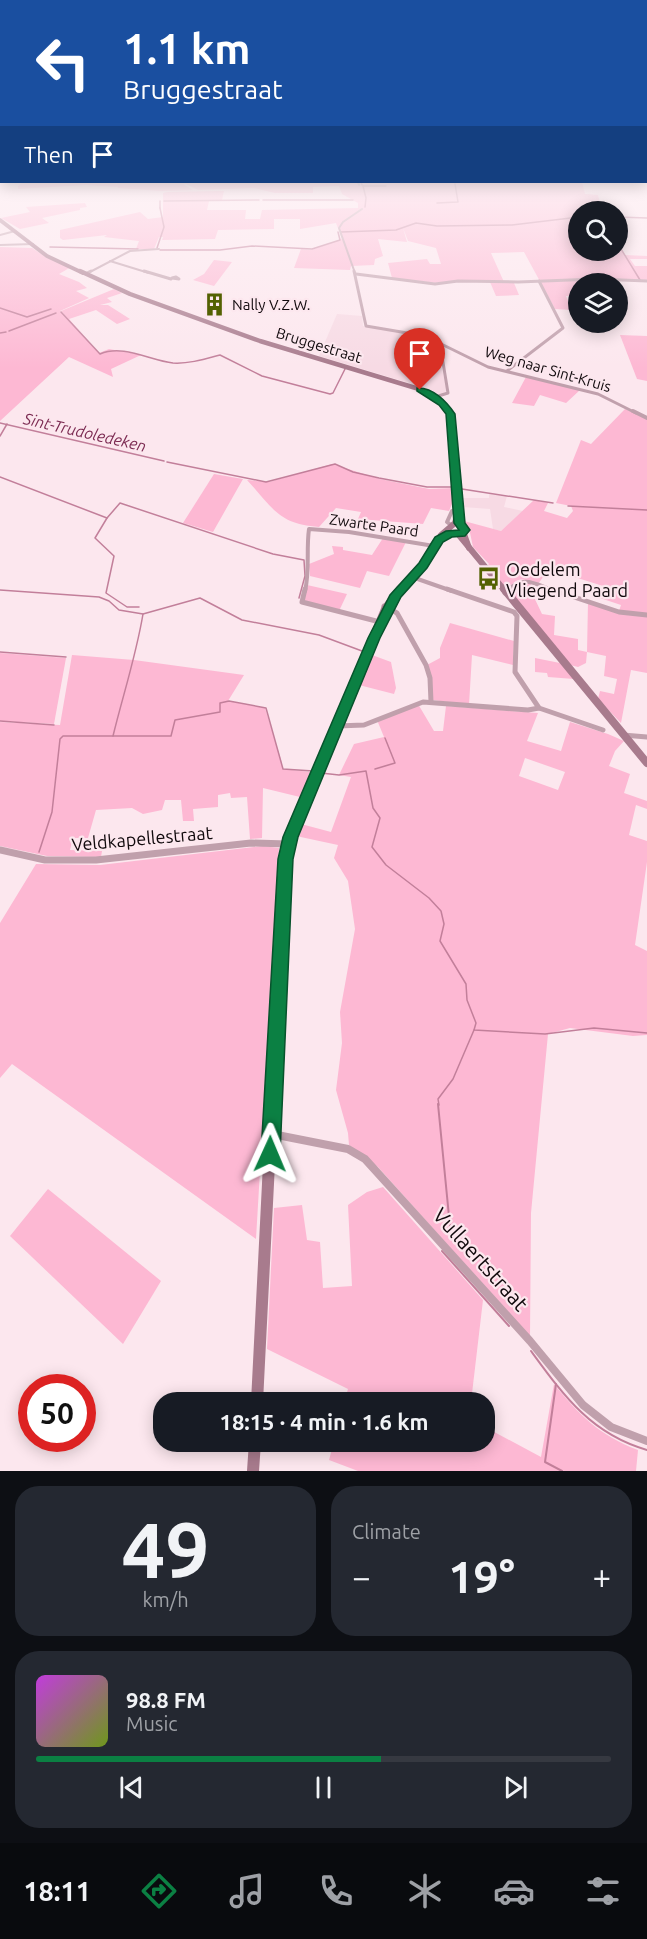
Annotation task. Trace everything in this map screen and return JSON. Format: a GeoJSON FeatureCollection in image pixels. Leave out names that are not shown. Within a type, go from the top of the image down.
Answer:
{"type":"FeatureCollection","features":[{"type":"Feature","properties":{"kind":"main road","name":"Bruggestraat"},"geometry":{"type":"LineString","coordinates":[[15,231],[47,256],[134,296],[186,312],[260,341],[420,390],[435,397]]}},
{"type":"Feature","properties":{"kind":"main road"},"geometry":{"type":"LineString","coordinates":[[435,397],[448,410],[452,419],[458,511],[455,529],[469,549],[647,763]]}},
{"type":"Feature","properties":{"kind":"main road"},"geometry":{"type":"LineString","coordinates":[[257,1392],[285,859],[288,844],[387,607],[439,540],[455,529]]}},
{"type":"Feature","properties":{"kind":"main road"},"geometry":{"type":"LineString","coordinates":[[253,1471],[254,1452]]}},
{"type":"Feature","properties":{"kind":"street"},"geometry":{"type":"LineString","coordinates":[[0,235],[15,231]]}},
{"type":"Feature","properties":{"kind":"street","name":"Weg naar Sint-Kruis"},"geometry":{"type":"LineString","coordinates":[[339,231],[351,268],[356,274],[366,326],[425,336],[488,367],[604,395],[647,418]]}},
{"type":"Feature","properties":{"kind":"street"},"geometry":{"type":"LineString","coordinates":[[0,245],[33,244]]}},
{"type":"Feature","properties":{"kind":"street"},"geometry":{"type":"LineString","coordinates":[[87,273],[130,250],[158,250]]}},
{"type":"Feature","properties":{"kind":"street"},"geometry":{"type":"LineString","coordinates":[[110,261],[171,279]]}},
{"type":"Feature","properties":{"kind":"street"},"geometry":{"type":"LineString","coordinates":[[356,274],[375,274],[402,281],[431,284],[458,281],[596,279],[647,281]]}},
{"type":"Feature","properties":{"kind":"street"},"geometry":{"type":"LineString","coordinates":[[507,371],[563,328],[539,281]]}},
{"type":"Feature","properties":{"kind":"street"},"geometry":{"type":"LineString","coordinates":[[435,397],[448,393],[440,344]]}},
{"type":"Feature","properties":{"kind":"street"},"geometry":{"type":"LineString","coordinates":[[455,529],[447,522],[452,511],[458,511]]}},
{"type":"Feature","properties":{"kind":"street","name":"Zwarte Paard"},"geometry":{"type":"LineString","coordinates":[[381,622],[302,602],[308,576],[306,549],[311,528],[434,546]]}},
{"type":"Feature","properties":{"kind":"street"},"geometry":{"type":"LineString","coordinates":[[412,577],[507,608],[515,613],[517,616],[516,675],[539,708]]}},
{"type":"Feature","properties":{"kind":"street"},"geometry":{"type":"LineString","coordinates":[[505,592],[516,582],[523,580],[619,612],[647,615]]}},
{"type":"Feature","properties":{"kind":"street"},"geometry":{"type":"LineString","coordinates":[[387,607],[397,613],[429,672],[431,702]]}},
{"type":"Feature","properties":{"kind":"street"},"geometry":{"type":"LineString","coordinates":[[337,726],[364,724],[409,706],[431,702],[528,710],[539,708],[603,730]]}},
{"type":"Feature","properties":{"kind":"street"},"geometry":{"type":"LineString","coordinates":[[623,735],[647,736]]}},
{"type":"Feature","properties":{"kind":"street","name":"Veldkapellestraat"},"geometry":{"type":"LineString","coordinates":[[0,850],[39,859],[81,860],[121,858],[250,843],[288,844]]}},
{"type":"Feature","properties":{"kind":"street","name":"Vullaertstraat"},"geometry":{"type":"LineString","coordinates":[[270,1134],[348,1149],[365,1159],[530,1341],[583,1406],[611,1427],[647,1441]]}},
{"type":"Feature","properties":{"kind":"shaded area"},"geometry":{"type":"Polygon","coordinates":[[[60,231],[218,231],[215,239],[162,240],[163,237],[159,237],[154,249],[136,249],[139,241],[104,237],[107,235],[63,240],[60,238],[60,231]]]}},
{"type":"Feature","properties":{"kind":"shaded area"},"geometry":{"type":"Polygon","coordinates":[[[339,231],[404,231],[407,242],[378,239],[383,256],[375,259],[374,265],[351,266],[350,270],[294,268],[301,249],[311,250],[342,239],[339,231]]]}},
{"type":"Feature","properties":{"kind":"shaded area"},"geometry":{"type":"Polygon","coordinates":[[[404,231],[568,231],[568,261],[628,261],[628,255],[647,256],[647,259],[630,259],[635,266],[647,266],[647,281],[628,281],[628,273],[568,273],[568,296],[566,296],[568,310],[555,309],[524,252],[491,253],[504,282],[514,283],[519,295],[496,296],[490,282],[435,283],[392,278],[388,263],[427,259],[430,264],[441,264],[436,248],[408,241],[404,231]]]}},
{"type":"Feature","properties":{"kind":"shaded area"},"geometry":{"type":"Polygon","coordinates":[[[0,247],[32,248],[46,257],[71,267],[59,274],[87,288],[76,291],[89,298],[60,311],[65,316],[61,311],[114,289],[122,293],[107,298],[112,302],[100,305],[108,305],[130,319],[117,324],[96,310],[69,319],[99,353],[109,349],[141,355],[111,369],[113,377],[69,357],[0,421],[0,247]]]}},
{"type":"Feature","properties":{"kind":"shaded area"},"geometry":{"type":"Polygon","coordinates":[[[214,260],[232,262],[214,286],[193,280],[204,274],[214,260]]]}},
{"type":"Feature","properties":{"kind":"shaded area"},"geometry":{"type":"Polygon","coordinates":[[[337,314],[362,316],[363,326],[423,336],[436,342],[447,391],[439,395],[419,386],[319,356],[337,314]]]}},
{"type":"Feature","properties":{"kind":"shaded area"},"geometry":{"type":"Polygon","coordinates":[[[620,335],[647,336],[647,381],[637,379],[620,335]]]}},
{"type":"Feature","properties":{"kind":"shaded area"},"geometry":{"type":"Polygon","coordinates":[[[526,377],[580,390],[566,403],[540,395],[534,406],[512,403],[526,377]]]}},
{"type":"Feature","properties":{"kind":"shaded area"},"geometry":{"type":"Polygon","coordinates":[[[625,409],[647,419],[647,615],[619,611],[621,605],[597,597],[603,586],[549,569],[538,584],[519,580],[510,588],[504,586],[487,566],[489,564],[473,547],[469,528],[464,521],[501,531],[534,500],[548,503],[544,511],[567,518],[573,511],[571,506],[556,503],[581,440],[591,444],[625,409]]]}},
{"type":"Feature","properties":{"kind":"shaded area"},"geometry":{"type":"Polygon","coordinates":[[[332,464],[380,479],[429,489],[454,488],[455,497],[449,511],[431,508],[423,524],[358,519],[361,512],[336,508],[319,527],[294,522],[277,513],[247,480],[269,482],[332,464]]]}},
{"type":"Feature","properties":{"kind":"shaded area"},"geometry":{"type":"Polygon","coordinates":[[[214,474],[243,479],[213,532],[183,523],[214,474]]]}},
{"type":"Feature","properties":{"kind":"shaded area"},"geometry":{"type":"Polygon","coordinates":[[[489,494],[507,496],[504,507],[523,511],[501,531],[493,529],[490,509],[463,507],[462,498],[489,498],[489,494]]]}},
{"type":"Feature","properties":{"kind":"shaded area"},"geometry":{"type":"Polygon","coordinates":[[[383,538],[406,542],[389,576],[367,571],[360,588],[310,576],[309,564],[334,554],[332,546],[372,555],[383,538]]]}},
{"type":"Feature","properties":{"kind":"shaded area"},"geometry":{"type":"Polygon","coordinates":[[[531,583],[533,595],[542,614],[555,616],[554,635],[578,639],[578,650],[587,652],[586,663],[578,667],[570,665],[510,593],[515,584],[531,583]]]}},
{"type":"Feature","properties":{"kind":"shaded area"},"geometry":{"type":"Polygon","coordinates":[[[307,585],[347,594],[339,611],[304,602],[307,585]]]}},
{"type":"Feature","properties":{"kind":"shaded area"},"geometry":{"type":"Polygon","coordinates":[[[588,602],[613,610],[647,616],[647,673],[631,670],[621,723],[598,699],[600,691],[614,694],[617,679],[604,676],[606,656],[587,652],[588,602]]]}},
{"type":"Feature","properties":{"kind":"shaded area"},"geometry":{"type":"Polygon","coordinates":[[[450,623],[514,641],[513,665],[472,655],[469,705],[433,700],[427,665],[440,658],[440,648],[450,623]]]}},
{"type":"Feature","properties":{"kind":"shaded area"},"geometry":{"type":"Polygon","coordinates":[[[0,653],[66,658],[54,724],[0,721],[0,653]]]}},
{"type":"Feature","properties":{"kind":"shaded area"},"geometry":{"type":"Polygon","coordinates":[[[72,655],[134,660],[244,675],[228,701],[265,708],[282,769],[311,772],[300,797],[263,788],[262,838],[250,839],[247,797],[231,798],[230,793],[218,795],[218,807],[193,809],[194,821],[183,821],[181,800],[165,800],[162,810],[143,814],[132,808],[96,810],[88,838],[73,838],[70,850],[102,851],[101,857],[47,856],[0,846],[0,722],[60,725],[72,655]]]}},
{"type":"Feature","properties":{"kind":"shaded area"},"geometry":{"type":"Polygon","coordinates":[[[372,655],[391,662],[396,688],[394,694],[359,685],[372,655]]]}},
{"type":"Feature","properties":{"kind":"shaded area"},"geometry":{"type":"Polygon","coordinates":[[[535,658],[560,663],[574,679],[548,677],[547,673],[535,672],[535,658]]]}},
{"type":"Feature","properties":{"kind":"shaded area"},"geometry":{"type":"Polygon","coordinates":[[[418,704],[434,731],[443,731],[446,706],[538,713],[527,741],[561,751],[570,722],[624,741],[615,751],[609,766],[630,774],[624,793],[647,801],[647,809],[636,805],[629,835],[647,841],[647,862],[635,945],[647,951],[647,1035],[633,1036],[570,1028],[548,1034],[531,1213],[530,1337],[378,1167],[349,1145],[336,1090],[342,1043],[340,1012],[355,929],[348,881],[334,858],[338,845],[296,836],[301,824],[331,832],[351,777],[339,775],[354,744],[384,737],[377,720],[418,704]],[[525,758],[519,776],[558,790],[565,772],[525,758]]]}},
{"type":"Feature","properties":{"kind":"shaded area"},"geometry":{"type":"Polygon","coordinates":[[[263,846],[279,848],[256,1239],[12,1064],[0,1078],[0,923],[36,864],[100,865],[263,846]]]}},
{"type":"Feature","properties":{"kind":"shaded area"},"geometry":{"type":"Polygon","coordinates":[[[383,1187],[483,1300],[472,1392],[347,1392],[348,1389],[267,1349],[274,1208],[302,1205],[307,1240],[320,1242],[323,1288],[352,1286],[348,1205],[367,1192],[383,1187]]]}},
{"type":"Feature","properties":{"kind":"shaded area"},"geometry":{"type":"Polygon","coordinates":[[[48,1189],[161,1281],[123,1344],[10,1236],[48,1189]]]}},
{"type":"Feature","properties":{"kind":"shaded area"},"geometry":{"type":"Polygon","coordinates":[[[554,1384],[572,1405],[601,1431],[638,1450],[636,1471],[358,1471],[329,1460],[331,1452],[495,1452],[495,1432],[541,1457],[554,1384]]]}},
{"type":"Feature","properties":{"kind":"waterway"},"geometry":{"type":"LineString","coordinates":[[157,248],[163,231]]}},
{"type":"Feature","properties":{"kind":"waterway"},"geometry":{"type":"LineString","coordinates":[[341,232],[378,231]]}},
{"type":"Feature","properties":{"kind":"waterway","name":"Sint-Trudoledeken"},"geometry":{"type":"LineString","coordinates":[[160,250],[220,250],[252,246],[312,249],[340,240],[338,232]]}},
{"type":"Feature","properties":{"kind":"waterway","name":"Sint-Trudoledeken"},"geometry":{"type":"LineString","coordinates":[[50,247],[138,249]]}},
{"type":"Feature","properties":{"kind":"waterway"},"geometry":{"type":"LineString","coordinates":[[628,260],[640,280]]}},
{"type":"Feature","properties":{"kind":"waterway"},"geometry":{"type":"LineString","coordinates":[[0,308],[27,317],[51,309]]}},
{"type":"Feature","properties":{"kind":"waterway"},"geometry":{"type":"LineString","coordinates":[[61,312],[100,354],[109,351],[127,352],[173,363],[197,361],[220,355],[262,376],[330,394],[333,393],[345,369]]}},
{"type":"Feature","properties":{"kind":"waterway"},"geometry":{"type":"LineString","coordinates":[[9,331],[56,313]]}},
{"type":"Feature","properties":{"kind":"waterway"},"geometry":{"type":"LineString","coordinates":[[0,333],[6,332]]}},
{"type":"Feature","properties":{"kind":"waterway","name":"Sint-Trudoledeken"},"geometry":{"type":"LineString","coordinates":[[0,423],[7,425]]}},
{"type":"Feature","properties":{"kind":"waterway"},"geometry":{"type":"LineString","coordinates":[[0,436],[7,425]]}},
{"type":"Feature","properties":{"kind":"waterway","name":"Sint-Trudoledeken"},"geometry":{"type":"LineString","coordinates":[[7,425],[164,461]]}},
{"type":"Feature","properties":{"kind":"waterway","name":"Sint-Trudoledeken"},"geometry":{"type":"LineString","coordinates":[[167,462],[266,482],[335,464],[353,472],[379,478],[427,487],[454,487]]}},
{"type":"Feature","properties":{"kind":"waterway"},"geometry":{"type":"LineString","coordinates":[[0,477],[107,518]]}},
{"type":"Feature","properties":{"kind":"waterway","name":"Sint-Trudoledeken"},"geometry":{"type":"LineString","coordinates":[[462,489],[553,503]]}},
{"type":"Feature","properties":{"kind":"waterway"},"geometry":{"type":"LineString","coordinates":[[107,518],[120,503],[273,554],[304,560],[305,576],[299,598]]}},
{"type":"Feature","properties":{"kind":"waterway","name":"Sint-Trudoledeken"},"geometry":{"type":"LineString","coordinates":[[568,506],[647,510]]}},
{"type":"Feature","properties":{"kind":"waterway"},"geometry":{"type":"LineString","coordinates":[[107,518],[95,538],[114,556],[106,593],[127,607],[139,607]]}},
{"type":"Feature","properties":{"kind":"waterway"},"geometry":{"type":"LineString","coordinates":[[0,590],[99,597],[109,601],[119,610],[143,614]]}},
{"type":"Feature","properties":{"kind":"waterway"},"geometry":{"type":"LineString","coordinates":[[143,614],[200,598],[242,620],[319,635],[362,651]]}},
{"type":"Feature","properties":{"kind":"waterway"},"geometry":{"type":"LineString","coordinates":[[113,736],[143,614]]}},
{"type":"Feature","properties":{"kind":"waterway"},"geometry":{"type":"LineString","coordinates":[[0,652],[66,657]]}},
{"type":"Feature","properties":{"kind":"waterway"},"geometry":{"type":"LineString","coordinates":[[113,736],[171,736],[175,720],[220,712],[220,703],[229,701],[266,708],[283,769],[313,771]]}},
{"type":"Feature","properties":{"kind":"waterway"},"geometry":{"type":"LineString","coordinates":[[0,721],[54,725]]}},
{"type":"Feature","properties":{"kind":"waterway"},"geometry":{"type":"LineString","coordinates":[[39,852],[52,812],[60,739],[63,736],[113,736]]}},
{"type":"Feature","properties":{"kind":"waterway"},"geometry":{"type":"LineString","coordinates":[[375,769],[395,763],[385,738]]}},
{"type":"Feature","properties":{"kind":"waterway"},"geometry":{"type":"LineString","coordinates":[[321,773],[339,775],[366,771],[373,808],[380,818],[372,847],[386,865],[429,898],[441,911],[444,924],[440,941],[466,984],[467,1000],[476,1023],[474,1030]]}},
{"type":"Feature","properties":{"kind":"waterway"},"geometry":{"type":"LineString","coordinates":[[474,1030],[545,1034],[594,1028],[647,1033]]}},
{"type":"Feature","properties":{"kind":"waterway"},"geometry":{"type":"LineString","coordinates":[[439,1105],[438,1099],[453,1079],[474,1030]]}},
{"type":"Feature","properties":{"kind":"waterway"},"geometry":{"type":"LineString","coordinates":[[438,1104],[451,1237]]}},
{"type":"Feature","properties":{"kind":"waterway"},"geometry":{"type":"LineString","coordinates":[[442,1251],[509,1326]]}},
{"type":"Feature","properties":{"kind":"waterway"},"geometry":{"type":"LineString","coordinates":[[531,1351],[556,1384]]}},
{"type":"Feature","properties":{"kind":"waterway"},"geometry":{"type":"LineString","coordinates":[[556,1384],[594,1424],[627,1443],[647,1450]]}},
{"type":"Feature","properties":{"kind":"waterway"},"geometry":{"type":"LineString","coordinates":[[556,1384],[545,1462],[562,1471]]}},
{"type":"Feature","properties":{"kind":"place","name":"Nally V.Z.W."},"geometry":{"type":"Point","coordinates":[214,304]}},
{"type":"Feature","properties":{"kind":"place","name":"Oedelem Vliegend Paard"},"geometry":{"type":"Point","coordinates":[488,579]}},
{"type":"Feature","properties":{"kind":"route"},"geometry":{"type":"LineString","coordinates":[[270,1154],[285,859],[290,837],[374,638],[396,595],[423,565],[439,540],[452,533],[461,534],[465,530],[460,523],[452,419],[443,403],[420,390]]}}]}
